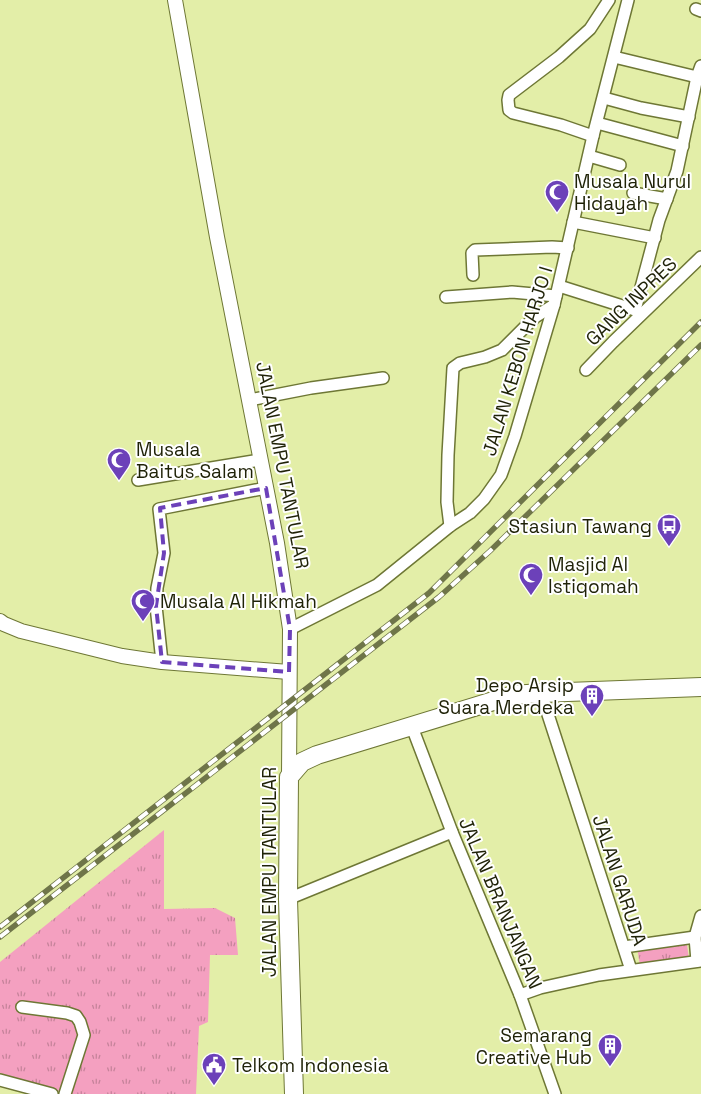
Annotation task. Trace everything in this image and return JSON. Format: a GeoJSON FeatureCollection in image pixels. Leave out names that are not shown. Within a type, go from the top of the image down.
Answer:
{"type":"FeatureCollection","features":[{"type":"Feature","properties":{"kind":"main road"},"geometry":{"type":"LineString","coordinates":[[289,776],[302,762],[317,755],[513,696],[541,693],[701,687]]}},
{"type":"Feature","properties":{"kind":"main road","name":"JALAN EMPU TANTULAR"},"geometry":{"type":"LineString","coordinates":[[289,776],[288,899],[294,1094]]}},
{"type":"Feature","properties":{"kind":"street","name":"JALAN EMPU TANTULAR"},"geometry":{"type":"LineString","coordinates":[[175,0],[217,237],[277,543],[290,629],[289,776]]}},
{"type":"Feature","properties":{"kind":"street"},"geometry":{"type":"LineString","coordinates":[[593,136],[561,125],[513,113],[509,110],[508,100],[509,95],[559,57],[590,29],[609,0]]}},
{"type":"Feature","properties":{"kind":"street","name":"JALAN KEBON HARJO I"},"geometry":{"type":"LineString","coordinates":[[290,629],[377,585],[450,526],[470,513],[484,499],[501,474],[515,436],[557,296],[593,136],[628,0]]}},
{"type":"Feature","properties":{"kind":"street"},"geometry":{"type":"LineString","coordinates":[[446,297],[512,292],[557,296],[639,312],[659,220],[683,146],[699,71],[614,57]]}},
{"type":"Feature","properties":{"kind":"street"},"geometry":{"type":"LineString","coordinates":[[604,98],[641,108],[689,117]]}},
{"type":"Feature","properties":{"kind":"street"},"geometry":{"type":"LineString","coordinates":[[597,123],[683,146]]}},
{"type":"Feature","properties":{"kind":"street"},"geometry":{"type":"LineString","coordinates":[[589,156],[620,165]]}},
{"type":"Feature","properties":{"kind":"street"},"geometry":{"type":"LineString","coordinates":[[633,193],[667,199]]}},
{"type":"Feature","properties":{"kind":"street"},"geometry":{"type":"LineString","coordinates":[[573,222],[655,238]]}},
{"type":"Feature","properties":{"kind":"street"},"geometry":{"type":"LineString","coordinates":[[473,276],[472,253],[475,250],[568,248]]}},
{"type":"Feature","properties":{"kind":"street","name":"GANG INPRES"},"geometry":{"type":"LineString","coordinates":[[586,370],[639,312],[701,257]]}},
{"type":"Feature","properties":{"kind":"street"},"geometry":{"type":"LineString","coordinates":[[450,526],[447,502],[448,455],[454,366],[486,357],[502,350],[557,296]]}},
{"type":"Feature","properties":{"kind":"street"},"geometry":{"type":"LineString","coordinates":[[249,400],[311,388],[383,378]]}},
{"type":"Feature","properties":{"kind":"street"},"geometry":{"type":"LineString","coordinates":[[138,480],[260,460]]}},
{"type":"Feature","properties":{"kind":"street"},"geometry":{"type":"LineString","coordinates":[[162,662],[156,606],[164,544],[159,509],[266,488]]}},
{"type":"Feature","properties":{"kind":"street"},"geometry":{"type":"LineString","coordinates":[[0,621],[21,630],[55,640],[122,656],[162,662],[289,672]]}},
{"type":"Feature","properties":{"kind":"street","name":"JALAN GARUDA"},"geometry":{"type":"LineString","coordinates":[[520,995],[569,981],[631,970],[541,693]]}},
{"type":"Feature","properties":{"kind":"street","name":"JALAN BRANJANGAN"},"geometry":{"type":"LineString","coordinates":[[412,727],[452,832],[520,995],[552,1094]]}},
{"type":"Feature","properties":{"kind":"street"},"geometry":{"type":"LineString","coordinates":[[288,899],[452,832]]}},
{"type":"Feature","properties":{"kind":"street"},"geometry":{"type":"LineString","coordinates":[[631,970],[699,961],[695,937],[701,916]]}},
{"type":"Feature","properties":{"kind":"street"},"geometry":{"type":"LineString","coordinates":[[624,947],[695,937]]}},
{"type":"Feature","properties":{"kind":"street"},"geometry":{"type":"LineString","coordinates":[[22,1007],[67,1013],[76,1016],[80,1022],[84,1035],[65,1094]]}},
{"type":"Feature","properties":{"kind":"street"},"geometry":{"type":"LineString","coordinates":[[0,1080],[52,1094]]}},
{"type":"Feature","properties":{"kind":"highlighted area"},"geometry":{"type":"Polygon","coordinates":[[[266,488],[290,629],[289,672],[162,662],[156,606],[164,553],[160,508],[266,488]]]}},
{"type":"Feature","properties":{"kind":"green space"},"geometry":{"type":"Polygon","coordinates":[[[164,830],[164,909],[215,908],[235,918],[238,955],[210,955],[208,1022],[199,1026],[196,1094],[69,1094],[0,1073],[0,962],[164,830]]]}},
{"type":"Feature","properties":{"kind":"green space"},"geometry":{"type":"Polygon","coordinates":[[[686,939],[689,958],[640,966],[637,947],[686,939]]]}},
{"type":"Feature","properties":{"kind":"railway"},"geometry":{"type":"LineString","coordinates":[[0,927],[429,593],[701,322]]}},
{"type":"Feature","properties":{"kind":"railway"},"geometry":{"type":"LineString","coordinates":[[0,937],[439,597],[490,551],[701,345]]}},
{"type":"Feature","properties":{"kind":"place","name":"Musala Nurul Hidayah"},"geometry":{"type":"Point","coordinates":[557,213]}},
{"type":"Feature","properties":{"kind":"place","name":"Musala Baitus Salam"},"geometry":{"type":"Point","coordinates":[119,481]}},
{"type":"Feature","properties":{"kind":"place","name":"Stasiun Tawang"},"geometry":{"type":"Point","coordinates":[669,547]}},
{"type":"Feature","properties":{"kind":"place","name":"Masjid Al Istiqomah"},"geometry":{"type":"Point","coordinates":[531,596]}},
{"type":"Feature","properties":{"kind":"place","name":"Musala Al Hikmah"},"geometry":{"type":"Point","coordinates":[143,622]}},
{"type":"Feature","properties":{"kind":"place","name":"Depo Arsip Suara Merdeka"},"geometry":{"type":"Point","coordinates":[592,717]}},
{"type":"Feature","properties":{"kind":"place","name":"Semarang Creative Hub"},"geometry":{"type":"Point","coordinates":[610,1067]}},
{"type":"Feature","properties":{"kind":"place","name":"Telkom Indonesia"},"geometry":{"type":"Point","coordinates":[214,1086]}}]}
